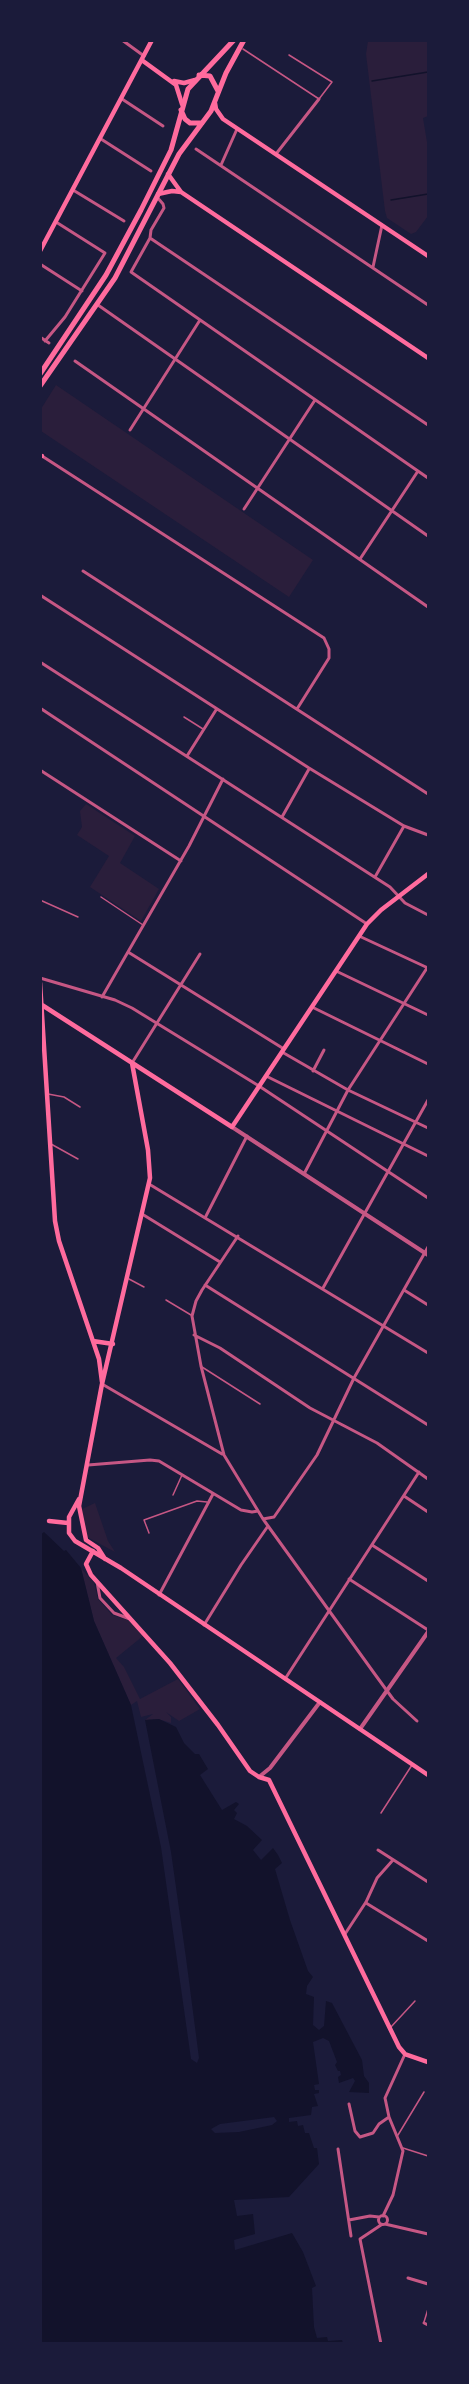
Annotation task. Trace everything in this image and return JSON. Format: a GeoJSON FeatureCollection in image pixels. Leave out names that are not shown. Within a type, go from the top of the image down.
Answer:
{"type":"FeatureCollection","features":[{"type":"Feature","properties":{"kind":"highway"},"geometry":{"type":"LineString","coordinates":[[40,374],[116,259],[164,165],[175,137],[188,89],[234,40]]}},
{"type":"Feature","properties":{"kind":"highway"},"geometry":{"type":"LineString","coordinates":[[40,386],[98,305],[124,262],[179,154],[212,111],[218,93],[244,40]]}},
{"type":"Feature","properties":{"kind":"highway"},"geometry":{"type":"LineString","coordinates":[[197,78],[210,76],[218,93]]}},
{"type":"Feature","properties":{"kind":"highway"},"geometry":{"type":"LineString","coordinates":[[182,106],[185,119],[196,124],[202,123]]}},
{"type":"Feature","properties":{"kind":"highway"},"geometry":{"type":"LineString","coordinates":[[164,165],[168,174]]}},
{"type":"Feature","properties":{"kind":"main road"},"geometry":{"type":"LineString","coordinates":[[40,251],[154,40]]}},
{"type":"Feature","properties":{"kind":"main road"},"geometry":{"type":"LineString","coordinates":[[144,59],[178,88],[182,106]]}},
{"type":"Feature","properties":{"kind":"main road"},"geometry":{"type":"LineString","coordinates":[[171,81],[184,83],[197,78]]}},
{"type":"Feature","properties":{"kind":"main road"},"geometry":{"type":"LineString","coordinates":[[214,103],[219,115],[237,128],[429,256]]}},
{"type":"Feature","properties":{"kind":"main road"},"geometry":{"type":"LineString","coordinates":[[168,174],[181,192],[429,358]]}},
{"type":"Feature","properties":{"kind":"main road"},"geometry":{"type":"LineString","coordinates":[[158,196],[172,191],[181,192]]}},
{"type":"Feature","properties":{"kind":"main road"},"geometry":{"type":"LineString","coordinates":[[42,1005],[232,1127],[367,924],[429,873]]}},
{"type":"Feature","properties":{"kind":"main road"},"geometry":{"type":"LineString","coordinates":[[40,983],[56,1231],[99,1359],[102,1384]]}},
{"type":"Feature","properties":{"kind":"main road"},"geometry":{"type":"LineString","coordinates":[[105,1559],[98,1548],[86,1540],[83,1534],[79,1506],[102,1384],[151,1171],[132,1063]]}},
{"type":"Feature","properties":{"kind":"main road"},"geometry":{"type":"LineString","coordinates":[[93,1341],[113,1344]]}},
{"type":"Feature","properties":{"kind":"main road"},"geometry":{"type":"LineString","coordinates":[[80,1498],[70,1512],[68,1523],[70,1540],[93,1551],[429,1775]]}},
{"type":"Feature","properties":{"kind":"main road"},"geometry":{"type":"LineString","coordinates":[[49,1521],[68,1523]]}},
{"type":"Feature","properties":{"kind":"main road"},"geometry":{"type":"LineString","coordinates":[[93,1551],[86,1564],[96,1581],[200,1700],[250,1771],[269,1780],[390,2029],[405,2054],[429,2062]]}},
{"type":"Feature","properties":{"kind":"street"},"geometry":{"type":"LineString","coordinates":[[122,40],[144,59]]}},
{"type":"Feature","properties":{"kind":"street"},"geometry":{"type":"LineString","coordinates":[[123,99],[163,126]]}},
{"type":"Feature","properties":{"kind":"street"},"geometry":{"type":"LineString","coordinates":[[276,154],[319,99]]}},
{"type":"Feature","properties":{"kind":"street"},"geometry":{"type":"LineString","coordinates":[[221,165],[237,128]]}},
{"type":"Feature","properties":{"kind":"street"},"geometry":{"type":"LineString","coordinates":[[101,139],[151,171]]}},
{"type":"Feature","properties":{"kind":"street"},"geometry":{"type":"LineString","coordinates":[[196,149],[429,304]]}},
{"type":"Feature","properties":{"kind":"street"},"geometry":{"type":"LineString","coordinates":[[73,190],[124,221]]}},
{"type":"Feature","properties":{"kind":"street"},"geometry":{"type":"LineString","coordinates":[[158,196],[164,208],[131,272],[429,478]]}},
{"type":"Feature","properties":{"kind":"street"},"geometry":{"type":"LineString","coordinates":[[45,341],[65,317],[105,253],[56,222]]}},
{"type":"Feature","properties":{"kind":"street"},"geometry":{"type":"LineString","coordinates":[[373,267],[382,225]]}},
{"type":"Feature","properties":{"kind":"street"},"geometry":{"type":"LineString","coordinates":[[150,238],[429,426]]}},
{"type":"Feature","properties":{"kind":"street"},"geometry":{"type":"LineString","coordinates":[[40,264],[82,291]]}},
{"type":"Feature","properties":{"kind":"street"},"geometry":{"type":"LineString","coordinates":[[98,305],[429,536]]}},
{"type":"Feature","properties":{"kind":"street"},"geometry":{"type":"LineString","coordinates":[[130,430],[200,320]]}},
{"type":"Feature","properties":{"kind":"street"},"geometry":{"type":"LineString","coordinates":[[40,337],[49,344]]}},
{"type":"Feature","properties":{"kind":"street"},"geometry":{"type":"LineString","coordinates":[[75,361],[429,607]]}},
{"type":"Feature","properties":{"kind":"street"},"geometry":{"type":"LineString","coordinates":[[244,509],[315,399]]}},
{"type":"Feature","properties":{"kind":"street"},"geometry":{"type":"LineString","coordinates":[[41,456],[319,634],[327,643],[329,658],[297,710]]}},
{"type":"Feature","properties":{"kind":"street"},"geometry":{"type":"LineString","coordinates":[[360,559],[418,471]]}},
{"type":"Feature","properties":{"kind":"street"},"geometry":{"type":"LineString","coordinates":[[83,571],[429,794]]}},
{"type":"Feature","properties":{"kind":"street"},"geometry":{"type":"LineString","coordinates":[[40,595],[309,768],[404,826],[429,835]]}},
{"type":"Feature","properties":{"kind":"street"},"geometry":{"type":"LineString","coordinates":[[40,662],[375,877],[390,887],[405,903],[429,915]]}},
{"type":"Feature","properties":{"kind":"street"},"geometry":{"type":"LineString","coordinates":[[40,708],[367,924]]}},
{"type":"Feature","properties":{"kind":"street"},"geometry":{"type":"LineString","coordinates":[[187,756],[216,710]]}},
{"type":"Feature","properties":{"kind":"street"},"geometry":{"type":"LineString","coordinates":[[282,817],[309,768]]}},
{"type":"Feature","properties":{"kind":"street"},"geometry":{"type":"LineString","coordinates":[[40,770],[181,861]]}},
{"type":"Feature","properties":{"kind":"street"},"geometry":{"type":"LineString","coordinates":[[102,996],[181,861],[223,779]]}},
{"type":"Feature","properties":{"kind":"street"},"geometry":{"type":"LineString","coordinates":[[375,877],[404,826]]}},
{"type":"Feature","properties":{"kind":"street"},"geometry":{"type":"LineString","coordinates":[[304,1174],[348,1090],[428,968],[358,936]]}},
{"type":"Feature","properties":{"kind":"street"},"geometry":{"type":"LineString","coordinates":[[128,952],[313,1071],[429,1128]]}},
{"type":"Feature","properties":{"kind":"street"},"geometry":{"type":"LineString","coordinates":[[132,1063],[200,954]]}},
{"type":"Feature","properties":{"kind":"street"},"geometry":{"type":"LineString","coordinates":[[336,971],[429,1015]]}},
{"type":"Feature","properties":{"kind":"street"},"geometry":{"type":"LineString","coordinates":[[40,978],[126,1005],[259,1086],[429,1198]]}},
{"type":"Feature","properties":{"kind":"street"},"geometry":{"type":"LineString","coordinates":[[312,1007],[429,1064]]}},
{"type":"Feature","properties":{"kind":"street"},"geometry":{"type":"LineString","coordinates":[[313,1071],[324,1050]]}},
{"type":"Feature","properties":{"kind":"street"},"geometry":{"type":"LineString","coordinates":[[266,1076],[429,1156]]}},
{"type":"Feature","properties":{"kind":"street"},"geometry":{"type":"LineString","coordinates":[[323,1288],[402,1143],[429,1100]]}},
{"type":"Feature","properties":{"kind":"street"},"geometry":{"type":"LineString","coordinates":[[232,1127],[427,1254]]}},
{"type":"Feature","properties":{"kind":"street"},"geometry":{"type":"LineString","coordinates":[[206,1216],[248,1136]]}},
{"type":"Feature","properties":{"kind":"street"},"geometry":{"type":"LineString","coordinates":[[149,1184],[206,1216],[429,1353]]}},
{"type":"Feature","properties":{"kind":"street"},"geometry":{"type":"LineString","coordinates":[[142,1214],[220,1262]]}},
{"type":"Feature","properties":{"kind":"street"},"geometry":{"type":"LineString","coordinates":[[238,1236],[205,1285],[196,1301],[192,1316],[201,1366],[224,1455],[263,1519],[386,1690],[417,1721]]}},
{"type":"Feature","properties":{"kind":"street"},"geometry":{"type":"LineString","coordinates":[[263,1519],[274,1517],[317,1455],[354,1378],[427,1254],[429,1246]]}},
{"type":"Feature","properties":{"kind":"street"},"geometry":{"type":"LineString","coordinates":[[205,1285],[429,1425]]}},
{"type":"Feature","properties":{"kind":"street"},"geometry":{"type":"LineString","coordinates":[[404,1290],[429,1305]]}},
{"type":"Feature","properties":{"kind":"street"},"geometry":{"type":"LineString","coordinates":[[194,1335],[220,1348],[304,1404],[377,1443],[429,1479]]}},
{"type":"Feature","properties":{"kind":"street"},"geometry":{"type":"LineString","coordinates":[[102,1384],[224,1455]]}},
{"type":"Feature","properties":{"kind":"street"},"geometry":{"type":"LineString","coordinates":[[86,1466],[155,1460],[241,1510],[252,1512],[258,1510]]}},
{"type":"Feature","properties":{"kind":"street"},"geometry":{"type":"LineString","coordinates":[[285,1679],[419,1472]]}},
{"type":"Feature","properties":{"kind":"street"},"geometry":{"type":"LineString","coordinates":[[159,1595],[213,1494]]}},
{"type":"Feature","properties":{"kind":"street"},"geometry":{"type":"LineString","coordinates":[[404,1496],[429,1512]]}},
{"type":"Feature","properties":{"kind":"street"},"geometry":{"type":"LineString","coordinates":[[204,1624],[268,1526]]}},
{"type":"Feature","properties":{"kind":"street"},"geometry":{"type":"LineString","coordinates":[[372,1545],[429,1581]]}},
{"type":"Feature","properties":{"kind":"street"},"geometry":{"type":"LineString","coordinates":[[349,1579],[428,1631],[360,1729]]}},
{"type":"Feature","properties":{"kind":"street"},"geometry":{"type":"LineString","coordinates":[[96,1581],[100,1598],[114,1613],[132,1620]]}},
{"type":"Feature","properties":{"kind":"street"},"geometry":{"type":"LineString","coordinates":[[259,1777],[270,1768],[320,1702]]}},
{"type":"Feature","properties":{"kind":"street"},"geometry":{"type":"LineString","coordinates":[[269,1780],[270,1768]]}},
{"type":"Feature","properties":{"kind":"street"},"geometry":{"type":"LineString","coordinates":[[378,1850],[429,1882]]}},
{"type":"Feature","properties":{"kind":"street"},"geometry":{"type":"LineString","coordinates":[[344,1935],[366,1902],[377,1878],[393,1860]]}},
{"type":"Feature","properties":{"kind":"street"},"geometry":{"type":"LineString","coordinates":[[366,1902],[429,1941]]}},
{"type":"Feature","properties":{"kind":"street"},"geometry":{"type":"LineString","coordinates":[[405,2054],[386,2093],[385,2101],[389,2117],[402,2148],[393,2195],[378,2221],[383,2225],[429,2234]]}},
{"type":"Feature","properties":{"kind":"street"},"geometry":{"type":"LineString","coordinates":[[349,2104],[355,2131],[360,2137],[373,2133],[379,2124],[389,2117]]}},
{"type":"Feature","properties":{"kind":"street"},"geometry":{"type":"LineString","coordinates":[[338,2149],[351,2236]]}},
{"type":"Feature","properties":{"kind":"street"},"geometry":{"type":"LineString","coordinates":[[348,2220],[370,2216],[387,2219],[383,2225],[360,2239],[381,2343]]}},
{"type":"Feature","properties":{"kind":"street"},"geometry":{"type":"LineString","coordinates":[[408,2278],[429,2284]]}},
{"type":"Feature","properties":{"kind":"lane"},"geometry":{"type":"LineString","coordinates":[[240,47],[319,99],[332,82],[289,55]]}},
{"type":"Feature","properties":{"kind":"lane"},"geometry":{"type":"LineString","coordinates":[[184,717],[204,729]]}},
{"type":"Feature","properties":{"kind":"lane"},"geometry":{"type":"LineString","coordinates":[[101,897],[144,925]]}},
{"type":"Feature","properties":{"kind":"lane"},"geometry":{"type":"LineString","coordinates":[[40,900],[78,917]]}},
{"type":"Feature","properties":{"kind":"lane"},"geometry":{"type":"LineString","coordinates":[[47,1094],[61,1096],[80,1107]]}},
{"type":"Feature","properties":{"kind":"lane"},"geometry":{"type":"LineString","coordinates":[[50,1144],[78,1159]]}},
{"type":"Feature","properties":{"kind":"lane"},"geometry":{"type":"LineString","coordinates":[[128,1278],[144,1287]]}},
{"type":"Feature","properties":{"kind":"lane"},"geometry":{"type":"LineString","coordinates":[[166,1300],[192,1316]]}},
{"type":"Feature","properties":{"kind":"lane"},"geometry":{"type":"LineString","coordinates":[[201,1366],[260,1404]]}},
{"type":"Feature","properties":{"kind":"lane"},"geometry":{"type":"LineString","coordinates":[[173,1495],[182,1474]]}},
{"type":"Feature","properties":{"kind":"lane"},"geometry":{"type":"LineString","coordinates":[[149,1533],[144,1520],[197,1501],[208,1502]]}},
{"type":"Feature","properties":{"kind":"lane"},"geometry":{"type":"LineString","coordinates":[[381,1812],[413,1764]]}},
{"type":"Feature","properties":{"kind":"lane"},"geometry":{"type":"LineString","coordinates":[[390,2029],[415,2001]]}},
{"type":"Feature","properties":{"kind":"lane"},"geometry":{"type":"LineString","coordinates":[[398,2136],[424,2092]]}},
{"type":"Feature","properties":{"kind":"lane"},"geometry":{"type":"LineString","coordinates":[[402,2148],[429,2156]]}},
{"type":"Feature","properties":{"kind":"lane"},"geometry":{"type":"LineString","coordinates":[[426,2324],[429,2309]]}},
{"type":"Feature","properties":{"kind":"shaded area"},"geometry":{"type":"Polygon","coordinates":[[[368,41],[428,41],[428,116],[423,118],[428,148],[428,216],[416,232],[411,234],[387,218],[385,211],[366,54],[368,41]]]}},
{"type":"Feature","properties":{"kind":"shaded area"},"geometry":{"type":"Polygon","coordinates":[[[56,385],[313,560],[289,597],[41,431],[41,409],[56,385]]]}},
{"type":"Feature","properties":{"kind":"shaded area"},"geometry":{"type":"Polygon","coordinates":[[[86,804],[135,836],[120,863],[159,889],[141,921],[90,887],[109,856],[77,835],[82,827],[80,811],[86,804]]]}},
{"type":"Feature","properties":{"kind":"shaded area"},"geometry":{"type":"Polygon","coordinates":[[[95,1503],[108,1541],[115,1552],[89,1538],[86,1533],[82,1509],[95,1503]]]}},
{"type":"Feature","properties":{"kind":"shaded area"},"geometry":{"type":"Polygon","coordinates":[[[44,1532],[64,1551],[66,1550],[81,1568],[94,1621],[131,1705],[161,1847],[191,2059],[197,2063],[199,2058],[186,1958],[171,1852],[145,1720],[159,1719],[176,1727],[184,1743],[195,1754],[199,1754],[208,1769],[200,1775],[222,1810],[236,1802],[239,1804],[234,1810],[237,1813],[234,1819],[247,1826],[262,1840],[253,1850],[261,1860],[273,1848],[278,1855],[282,1863],[275,1869],[290,1920],[308,1971],[313,1977],[307,1986],[306,1994],[314,1997],[313,2025],[319,2030],[324,2026],[326,2001],[332,2003],[362,2060],[364,2076],[369,2083],[369,2093],[349,2092],[355,2081],[353,2078],[339,2083],[338,2077],[341,2075],[335,2065],[337,2062],[329,2041],[323,2038],[313,2042],[319,2084],[314,2085],[315,2090],[319,2090],[319,2093],[314,2094],[318,2106],[312,2107],[311,2115],[289,2118],[289,2122],[297,2121],[298,2126],[303,2125],[305,2133],[309,2133],[314,2148],[317,2148],[319,2164],[289,2197],[234,2200],[237,2216],[253,2214],[255,2234],[234,2240],[235,2250],[292,2233],[303,2252],[316,2286],[312,2288],[314,2327],[317,2338],[327,2337],[328,2341],[342,2340],[343,2343],[41,2343],[40,1535],[44,1532]],[[274,2117],[220,2124],[211,2129],[215,2133],[239,2132],[272,2125],[277,2121],[274,2117]]]}},
{"type":"Feature","properties":{"kind":"shaded area"},"geometry":{"type":"Polygon","coordinates":[[[81,1568],[94,1583],[98,1599],[112,1615],[130,1621],[143,1636],[116,1658],[124,1667],[140,1699],[178,1679],[200,1709],[179,1721],[166,1712],[171,1717],[171,1723],[158,1719],[145,1720],[153,1714],[141,1717],[137,1701],[131,1705],[94,1621],[81,1568]]]}},
{"type":"Feature","properties":{"kind":"waterway"},"geometry":{"type":"LineString","coordinates":[[372,81],[428,72]]}},
{"type":"Feature","properties":{"kind":"waterway"},"geometry":{"type":"LineString","coordinates":[[391,200],[428,194]]}}]}
